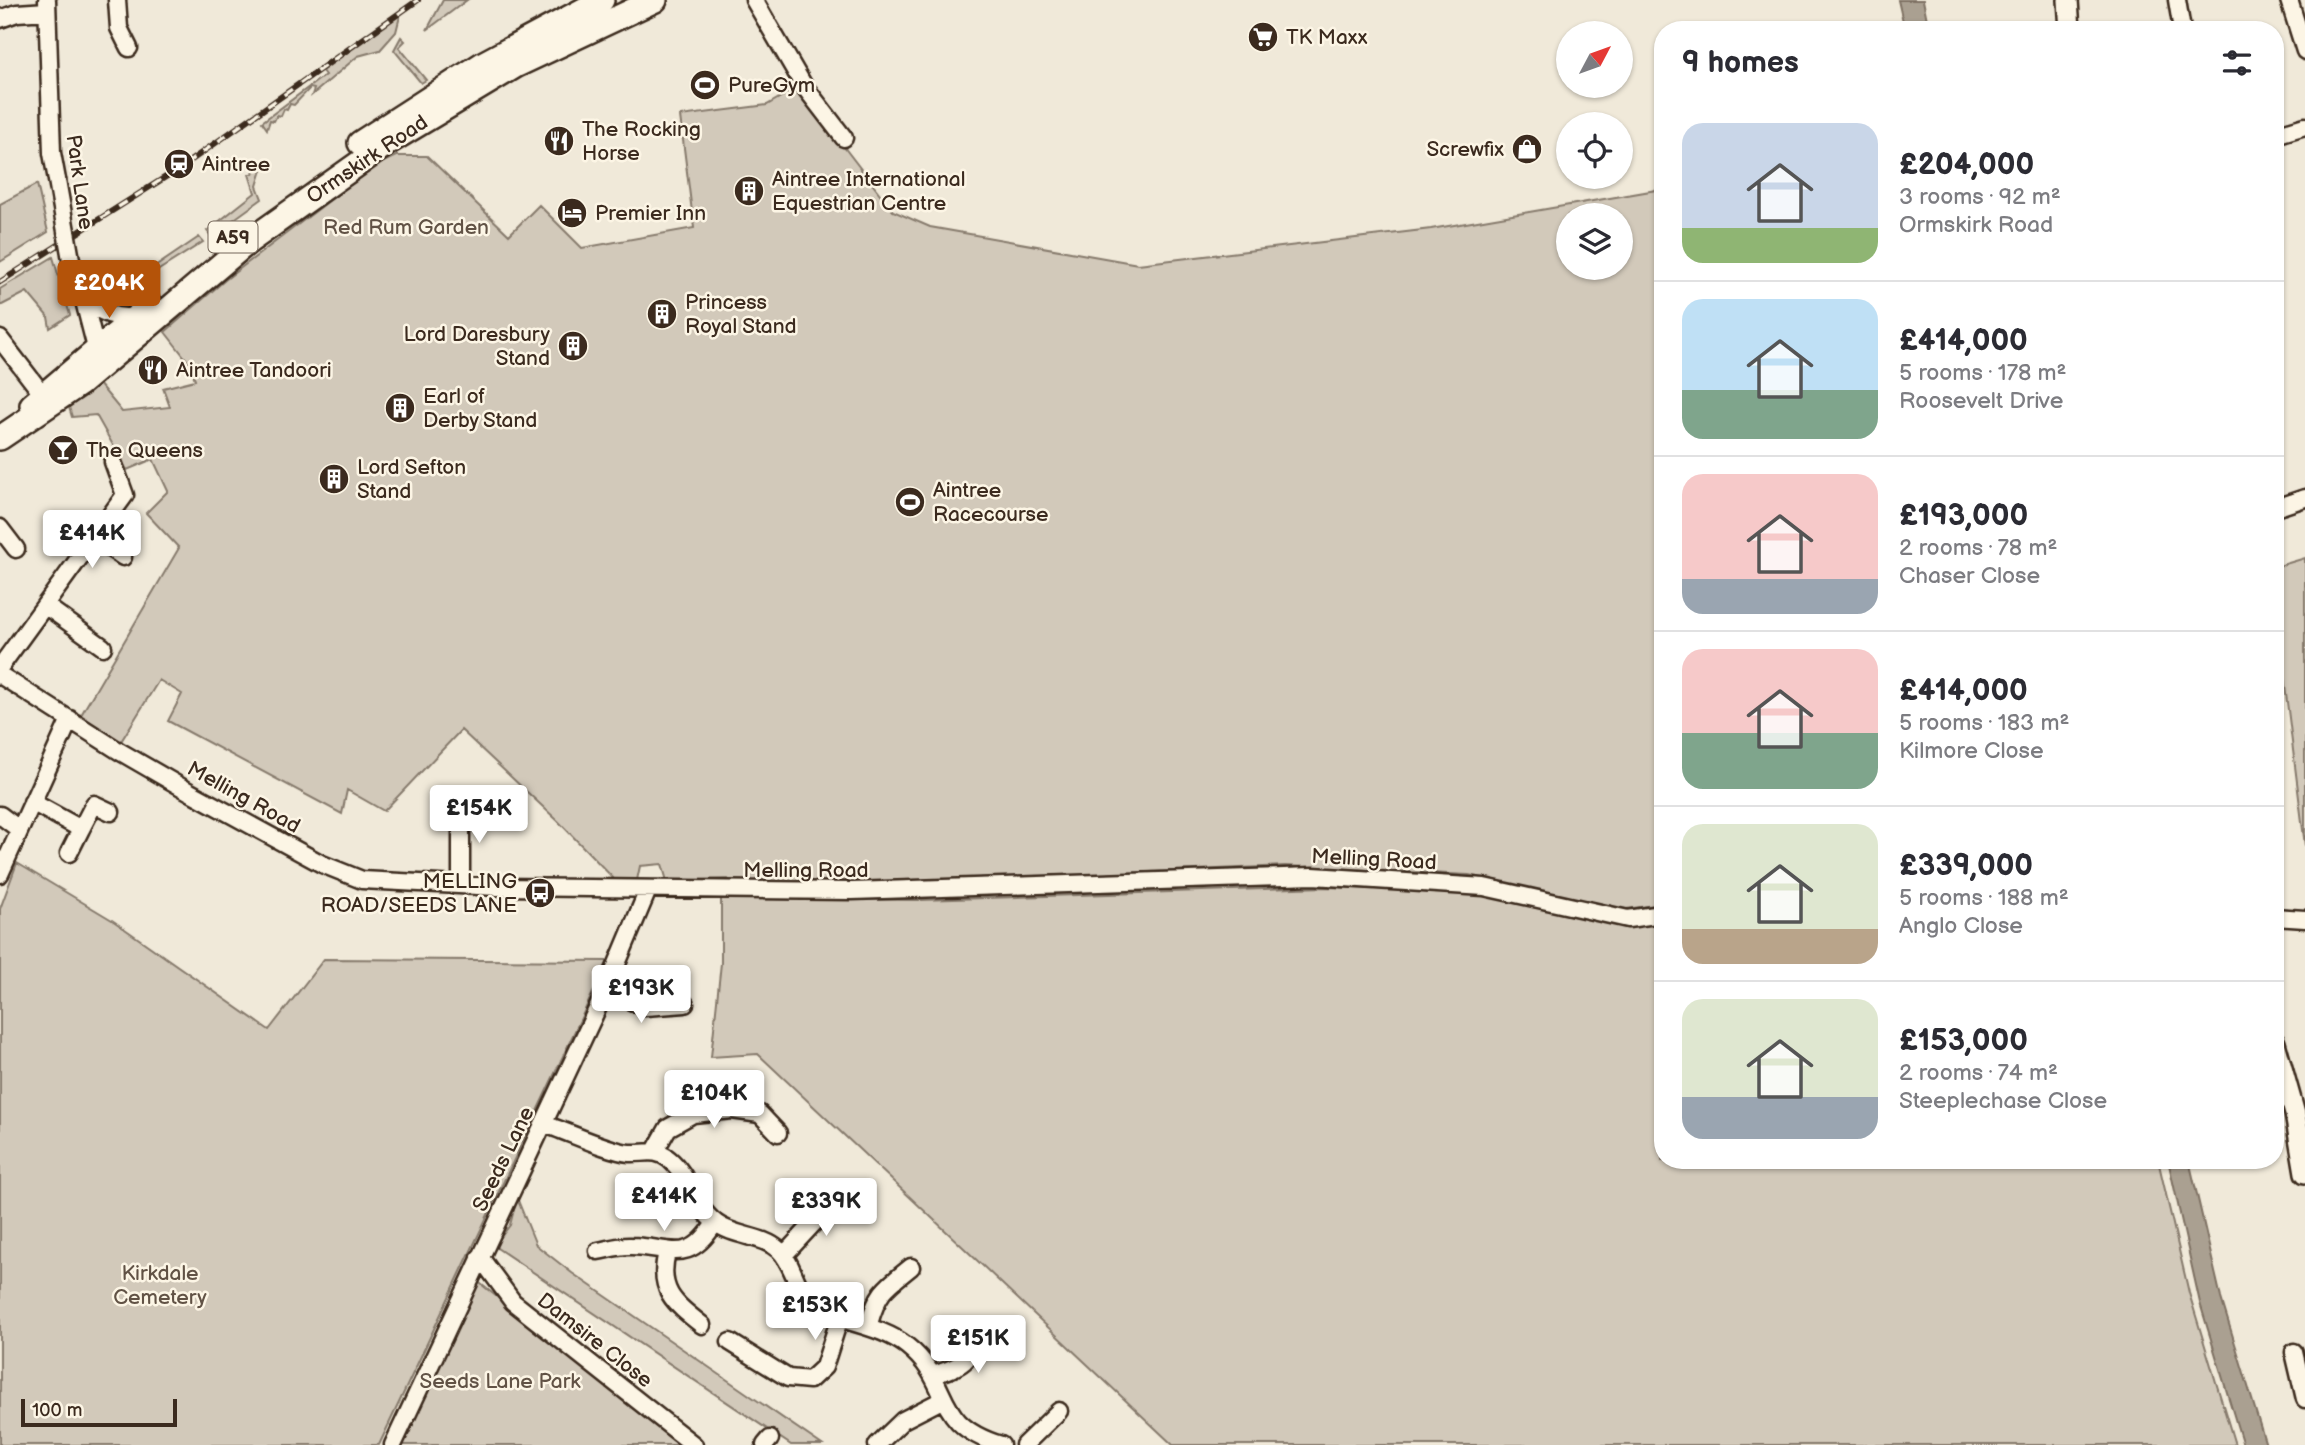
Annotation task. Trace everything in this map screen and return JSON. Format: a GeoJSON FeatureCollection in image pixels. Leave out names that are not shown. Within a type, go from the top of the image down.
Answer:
{"type":"FeatureCollection","features":[{"type":"Feature","properties":{"kind":"highway","name":"Ormskirk Road"},"geometry":{"type":"LineString","coordinates":[[101,355],[136,316],[319,170],[435,92],[537,33],[602,0]]}},
{"type":"Feature","properties":{"kind":"highway","name":"Ormskirk Road"},"geometry":{"type":"LineString","coordinates":[[101,355],[248,242],[389,142],[517,65],[655,0]]}},
{"type":"Feature","properties":{"kind":"highway","name":"A59"},"geometry":{"type":"LineString","coordinates":[[4,434],[101,355]]}},
{"type":"Feature","properties":{"kind":"main road"},"geometry":{"type":"LineString","coordinates":[[2068,0],[2069,21]]}},
{"type":"Feature","properties":{"kind":"main road"},"geometry":{"type":"LineString","coordinates":[[2284,1068],[2300,1113],[2305,1172]]}},
{"type":"Feature","properties":{"kind":"street"},"geometry":{"type":"LineString","coordinates":[[117,0],[119,28],[129,48]]}},
{"type":"Feature","properties":{"kind":"street"},"geometry":{"type":"LineString","coordinates":[[754,0],[804,86],[844,138]]}},
{"type":"Feature","properties":{"kind":"street"},"geometry":{"type":"LineString","coordinates":[[2177,0],[2180,21]]}},
{"type":"Feature","properties":{"kind":"street"},"geometry":{"type":"LineString","coordinates":[[2289,0],[2305,51]]}},
{"type":"Feature","properties":{"kind":"street"},"geometry":{"type":"LineString","coordinates":[[0,19],[47,5]]}},
{"type":"Feature","properties":{"kind":"street","name":"Park Lane"},"geometry":{"type":"LineString","coordinates":[[47,5],[52,153],[73,271],[101,355]]}},
{"type":"Feature","properties":{"kind":"street"},"geometry":{"type":"LineString","coordinates":[[2284,132],[2305,126]]}},
{"type":"Feature","properties":{"kind":"street"},"geometry":{"type":"LineString","coordinates":[[85,301],[99,311],[114,316],[136,316]]}},
{"type":"Feature","properties":{"kind":"street"},"geometry":{"type":"LineString","coordinates":[[0,339],[46,400]]}},
{"type":"Feature","properties":{"kind":"street"},"geometry":{"type":"LineString","coordinates":[[0,667],[46,606],[92,536],[125,495],[113,462]]}},
{"type":"Feature","properties":{"kind":"street"},"geometry":{"type":"LineString","coordinates":[[2284,505],[2305,498]]}},
{"type":"Feature","properties":{"kind":"street"},"geometry":{"type":"LineString","coordinates":[[0,528],[16,549]]}},
{"type":"Feature","properties":{"kind":"street"},"geometry":{"type":"LineString","coordinates":[[92,536],[123,557]]}},
{"type":"Feature","properties":{"kind":"street"},"geometry":{"type":"LineString","coordinates":[[46,606],[103,647]]}},
{"type":"Feature","properties":{"kind":"street","name":"Melling Road"},"geometry":{"type":"LineString","coordinates":[[0,676],[155,772],[344,875],[362,880],[648,890],[904,891],[1312,876],[1484,887],[1617,918],[1654,915]]}},
{"type":"Feature","properties":{"kind":"street"},"geometry":{"type":"LineString","coordinates":[[0,874],[70,719]]}},
{"type":"Feature","properties":{"kind":"street"},"geometry":{"type":"LineString","coordinates":[[32,802],[81,829]]}},
{"type":"Feature","properties":{"kind":"street"},"geometry":{"type":"LineString","coordinates":[[69,853],[94,804],[111,812]]}},
{"type":"Feature","properties":{"kind":"street"},"geometry":{"type":"LineString","coordinates":[[461,805],[461,885]]}},
{"type":"Feature","properties":{"kind":"street"},"geometry":{"type":"LineString","coordinates":[[0,815],[20,830]]}},
{"type":"Feature","properties":{"kind":"street","name":"Seeds Lane"},"geometry":{"type":"LineString","coordinates":[[393,1445],[606,990],[648,890]]}},
{"type":"Feature","properties":{"kind":"street"},"geometry":{"type":"LineString","coordinates":[[2284,918],[2305,919]]}},
{"type":"Feature","properties":{"kind":"street"},"geometry":{"type":"LineString","coordinates":[[664,987],[665,1005]]}},
{"type":"Feature","properties":{"kind":"street"},"geometry":{"type":"LineString","coordinates":[[606,990],[645,1007],[685,1004]]}},
{"type":"Feature","properties":{"kind":"street"},"geometry":{"type":"LineString","coordinates":[[655,1151],[668,1128],[693,1114],[732,1110],[760,1114],[778,1133]]}},
{"type":"Feature","properties":{"kind":"street"},"geometry":{"type":"LineString","coordinates":[[544,1124],[628,1153],[655,1151],[670,1160],[716,1223],[732,1233],[773,1245],[784,1255],[801,1293],[813,1305],[887,1332],[909,1348],[933,1375],[947,1410],[959,1426],[995,1444]]}},
{"type":"Feature","properties":{"kind":"street"},"geometry":{"type":"LineString","coordinates":[[784,1255],[839,1196]]}},
{"type":"Feature","properties":{"kind":"street"},"geometry":{"type":"LineString","coordinates":[[598,1251],[622,1246],[667,1252],[691,1248],[708,1235],[716,1223]]}},
{"type":"Feature","properties":{"kind":"street"},"geometry":{"type":"LineString","coordinates":[[667,1252],[663,1273],[668,1292],[677,1306],[702,1325]]}},
{"type":"Feature","properties":{"kind":"street","name":"Damsire Close"},"geometry":{"type":"LineString","coordinates":[[480,1257],[513,1302],[694,1445]]}},
{"type":"Feature","properties":{"kind":"street"},"geometry":{"type":"LineString","coordinates":[[869,1324],[874,1304],[886,1284],[911,1267]]}},
{"type":"Feature","properties":{"kind":"street"},"geometry":{"type":"LineString","coordinates":[[730,1342],[788,1378],[810,1380],[824,1367],[840,1317]]}},
{"type":"Feature","properties":{"kind":"street"},"geometry":{"type":"LineString","coordinates":[[933,1375],[955,1369],[968,1360],[980,1332]]}},
{"type":"Feature","properties":{"kind":"street"},"geometry":{"type":"LineString","coordinates":[[2294,1352],[2305,1399]]}},
{"type":"Feature","properties":{"kind":"street"},"geometry":{"type":"LineString","coordinates":[[877,1445],[903,1420],[944,1399]]}},
{"type":"Feature","properties":{"kind":"street"},"geometry":{"type":"LineString","coordinates":[[1024,1445],[1059,1411]]}},
{"type":"Feature","properties":{"kind":"green space"},"geometry":{"type":"Polygon","coordinates":[[[443,0],[467,0],[427,30],[443,0]]]}},
{"type":"Feature","properties":{"kind":"green space"},"geometry":{"type":"Polygon","coordinates":[[[401,12],[396,32],[380,50],[358,56],[312,95],[314,89],[310,88],[294,105],[290,104],[287,110],[284,109],[281,116],[277,115],[274,121],[270,120],[267,129],[262,122],[325,75],[322,71],[401,12]]]}},
{"type":"Feature","properties":{"kind":"green space"},"geometry":{"type":"Polygon","coordinates":[[[401,37],[405,41],[399,47],[426,80],[421,83],[394,50],[401,37]]]}},
{"type":"Feature","properties":{"kind":"green space","name":"Aintree Racecourse"},"geometry":{"type":"Polygon","coordinates":[[[798,87],[893,211],[930,227],[1138,264],[1431,229],[1556,207],[1556,280],[1633,280],[1633,203],[1581,203],[1654,190],[1654,905],[1626,909],[1469,875],[1285,866],[943,881],[794,881],[807,899],[921,900],[1327,887],[1476,893],[1610,924],[1654,922],[1654,1169],[2160,1169],[2189,1293],[2235,1445],[1173,1445],[758,1054],[711,1057],[721,963],[721,898],[744,898],[728,879],[667,881],[662,864],[640,866],[637,880],[615,880],[558,821],[461,730],[384,811],[347,790],[342,814],[168,721],[182,694],[159,680],[120,743],[81,715],[179,548],[146,513],[168,491],[153,459],[127,470],[96,415],[72,417],[69,407],[99,384],[122,412],[170,407],[163,388],[195,380],[190,364],[165,332],[225,280],[375,166],[396,156],[427,156],[509,235],[539,205],[582,248],[694,228],[680,116],[767,105],[798,87]]]}},
{"type":"Feature","properties":{"kind":"green space"},"geometry":{"type":"Polygon","coordinates":[[[256,162],[262,170],[257,186],[262,199],[211,236],[207,231],[255,193],[249,174],[253,174],[256,162]]]}},
{"type":"Feature","properties":{"kind":"green space"},"geometry":{"type":"Polygon","coordinates":[[[37,184],[48,232],[0,262],[0,204],[37,184]]]}},
{"type":"Feature","properties":{"kind":"green space"},"geometry":{"type":"Polygon","coordinates":[[[199,237],[203,242],[132,287],[130,284],[199,237]]]}},
{"type":"Feature","properties":{"kind":"green space"},"geometry":{"type":"Polygon","coordinates":[[[53,257],[70,315],[50,328],[48,317],[27,292],[0,306],[0,289],[53,257]]]}},
{"type":"Feature","properties":{"kind":"green space"},"geometry":{"type":"Polygon","coordinates":[[[2305,558],[2305,846],[2284,678],[2284,564],[2305,558]]]}},
{"type":"Feature","properties":{"kind":"green space","name":"Kirkdale Cemetery"},"geometry":{"type":"Polygon","coordinates":[[[17,863],[112,920],[269,1030],[324,959],[608,961],[379,1445],[0,1445],[0,909],[17,863]]]}},
{"type":"Feature","properties":{"kind":"green space"},"geometry":{"type":"Polygon","coordinates":[[[517,1198],[536,1245],[572,1273],[822,1445],[791,1445],[494,1246],[510,1225],[517,1198]]]}},
{"type":"Feature","properties":{"kind":"green space","name":"Seeds Lane Park"},"geometry":{"type":"Polygon","coordinates":[[[476,1280],[680,1445],[401,1445],[476,1280]]]}},
{"type":"Feature","properties":{"kind":"shaded area"},"geometry":{"type":"Polygon","coordinates":[[[1898,0],[1923,0],[1927,21],[1903,21],[1898,0]]]}},
{"type":"Feature","properties":{"kind":"shaded area"},"geometry":{"type":"Polygon","coordinates":[[[2170,1169],[2191,1169],[2221,1298],[2266,1445],[2243,1445],[2200,1303],[2170,1169]]]}},
{"type":"Feature","properties":{"kind":"railway"},"geometry":{"type":"LineString","coordinates":[[0,282],[183,166],[418,0]]}},
{"type":"Feature","properties":{"kind":"place","name":"TK Maxx"},"geometry":{"type":"Point","coordinates":[1263,37]}},
{"type":"Feature","properties":{"kind":"place","name":"PureGym"},"geometry":{"type":"Point","coordinates":[705,85]}},
{"type":"Feature","properties":{"kind":"place","name":"The Rocking Horse"},"geometry":{"type":"Point","coordinates":[559,141]}},
{"type":"Feature","properties":{"kind":"place","name":"Screwfix"},"geometry":{"type":"Point","coordinates":[1527,149]}},
{"type":"Feature","properties":{"kind":"place","name":"Aintree"},"geometry":{"type":"Point","coordinates":[179,164]}},
{"type":"Feature","properties":{"kind":"place","name":"Aintree International Equestrian Centre"},"geometry":{"type":"Point","coordinates":[749,191]}},
{"type":"Feature","properties":{"kind":"place","name":"Premier Inn"},"geometry":{"type":"Point","coordinates":[572,213]}},
{"type":"Feature","properties":{"kind":"place","name":"Princess Royal Stand"},"geometry":{"type":"Point","coordinates":[662,314]}},
{"type":"Feature","properties":{"kind":"place","name":"Lord Daresbury Stand"},"geometry":{"type":"Point","coordinates":[573,346]}},
{"type":"Feature","properties":{"kind":"place","name":"Aintree Tandoori"},"geometry":{"type":"Point","coordinates":[153,370]}},
{"type":"Feature","properties":{"kind":"place","name":"Earl of Derby Stand"},"geometry":{"type":"Point","coordinates":[400,408]}},
{"type":"Feature","properties":{"kind":"place","name":"The Queens"},"geometry":{"type":"Point","coordinates":[63,450]}},
{"type":"Feature","properties":{"kind":"place","name":"Lord Sefton Stand"},"geometry":{"type":"Point","coordinates":[334,479]}},
{"type":"Feature","properties":{"kind":"place","name":"Aintree Racecourse"},"geometry":{"type":"Point","coordinates":[910,502]}},
{"type":"Feature","properties":{"kind":"place","name":"MELLING ROAD/SEEDS LANE"},"geometry":{"type":"Point","coordinates":[540,893]}},
{"type":"Feature","properties":{"kind":"park label","name":"Red Rum Garden"},"geometry":{"type":"Point","coordinates":[406,227]}}]}
